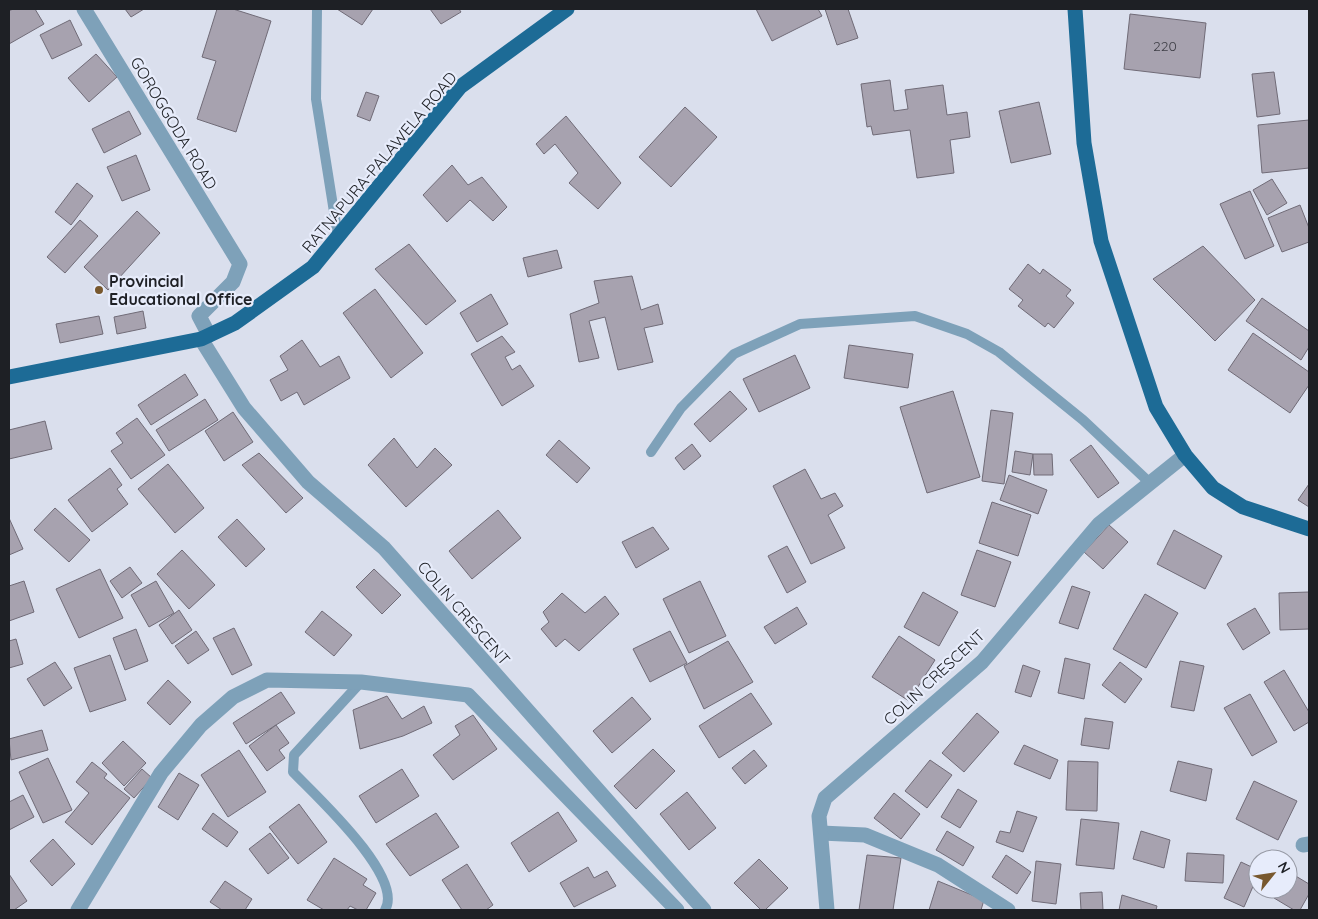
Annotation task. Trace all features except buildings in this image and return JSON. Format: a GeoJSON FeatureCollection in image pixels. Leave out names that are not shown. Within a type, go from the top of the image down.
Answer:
{"type":"FeatureCollection","features":[{"type":"Feature","properties":{"kind":"main road","name":"RATNAPURA-PALAWELA ROAD"},"geometry":{"type":"LineString","coordinates":[[9,377],[205,337],[235,323],[313,267],[460,87],[568,9]]}},
{"type":"Feature","properties":{"kind":"main road"},"geometry":{"type":"LineString","coordinates":[[1075,9],[1084,143],[1101,241],[1156,407],[1185,455],[1213,488],[1243,507],[1309,529]]}},
{"type":"Feature","properties":{"kind":"street","name":"GOROGGODA ROAD"},"geometry":{"type":"LineString","coordinates":[[84,9],[234,255]]}},
{"type":"Feature","properties":{"kind":"street","name":"COLIN CRESCENT"},"geometry":{"type":"LineString","coordinates":[[234,255],[240,264],[233,282],[198,316],[205,337],[244,408],[308,482],[384,548],[704,910]]}},
{"type":"Feature","properties":{"kind":"street","name":"COLIN CRESCENT"},"geometry":{"type":"LineString","coordinates":[[827,910],[819,816],[825,798],[982,662],[1099,524],[1185,455]]}},
{"type":"Feature","properties":{"kind":"street"},"geometry":{"type":"LineString","coordinates":[[78,910],[161,773],[201,725],[233,698],[267,680],[361,682],[468,695],[677,910]]}},
{"type":"Feature","properties":{"kind":"street"},"geometry":{"type":"LineString","coordinates":[[821,833],[865,835],[929,862],[1008,910]]}},
{"type":"Feature","properties":{"kind":"lane"},"geometry":{"type":"LineString","coordinates":[[317,9],[316,99],[338,237]]}},
{"type":"Feature","properties":{"kind":"lane"},"geometry":{"type":"LineString","coordinates":[[651,452],[681,408],[734,354],[800,324],[915,316],[967,334],[999,352],[1083,420],[1150,483]]}},
{"type":"Feature","properties":{"kind":"lane"},"geometry":{"type":"LineString","coordinates":[[361,682],[294,755],[293,772],[354,834],[385,882],[388,905],[385,910]]}},
{"type":"Feature","properties":{"kind":"place","name":"Provincial Educational Office"},"geometry":{"type":"Point","coordinates":[99,290]}}]}
